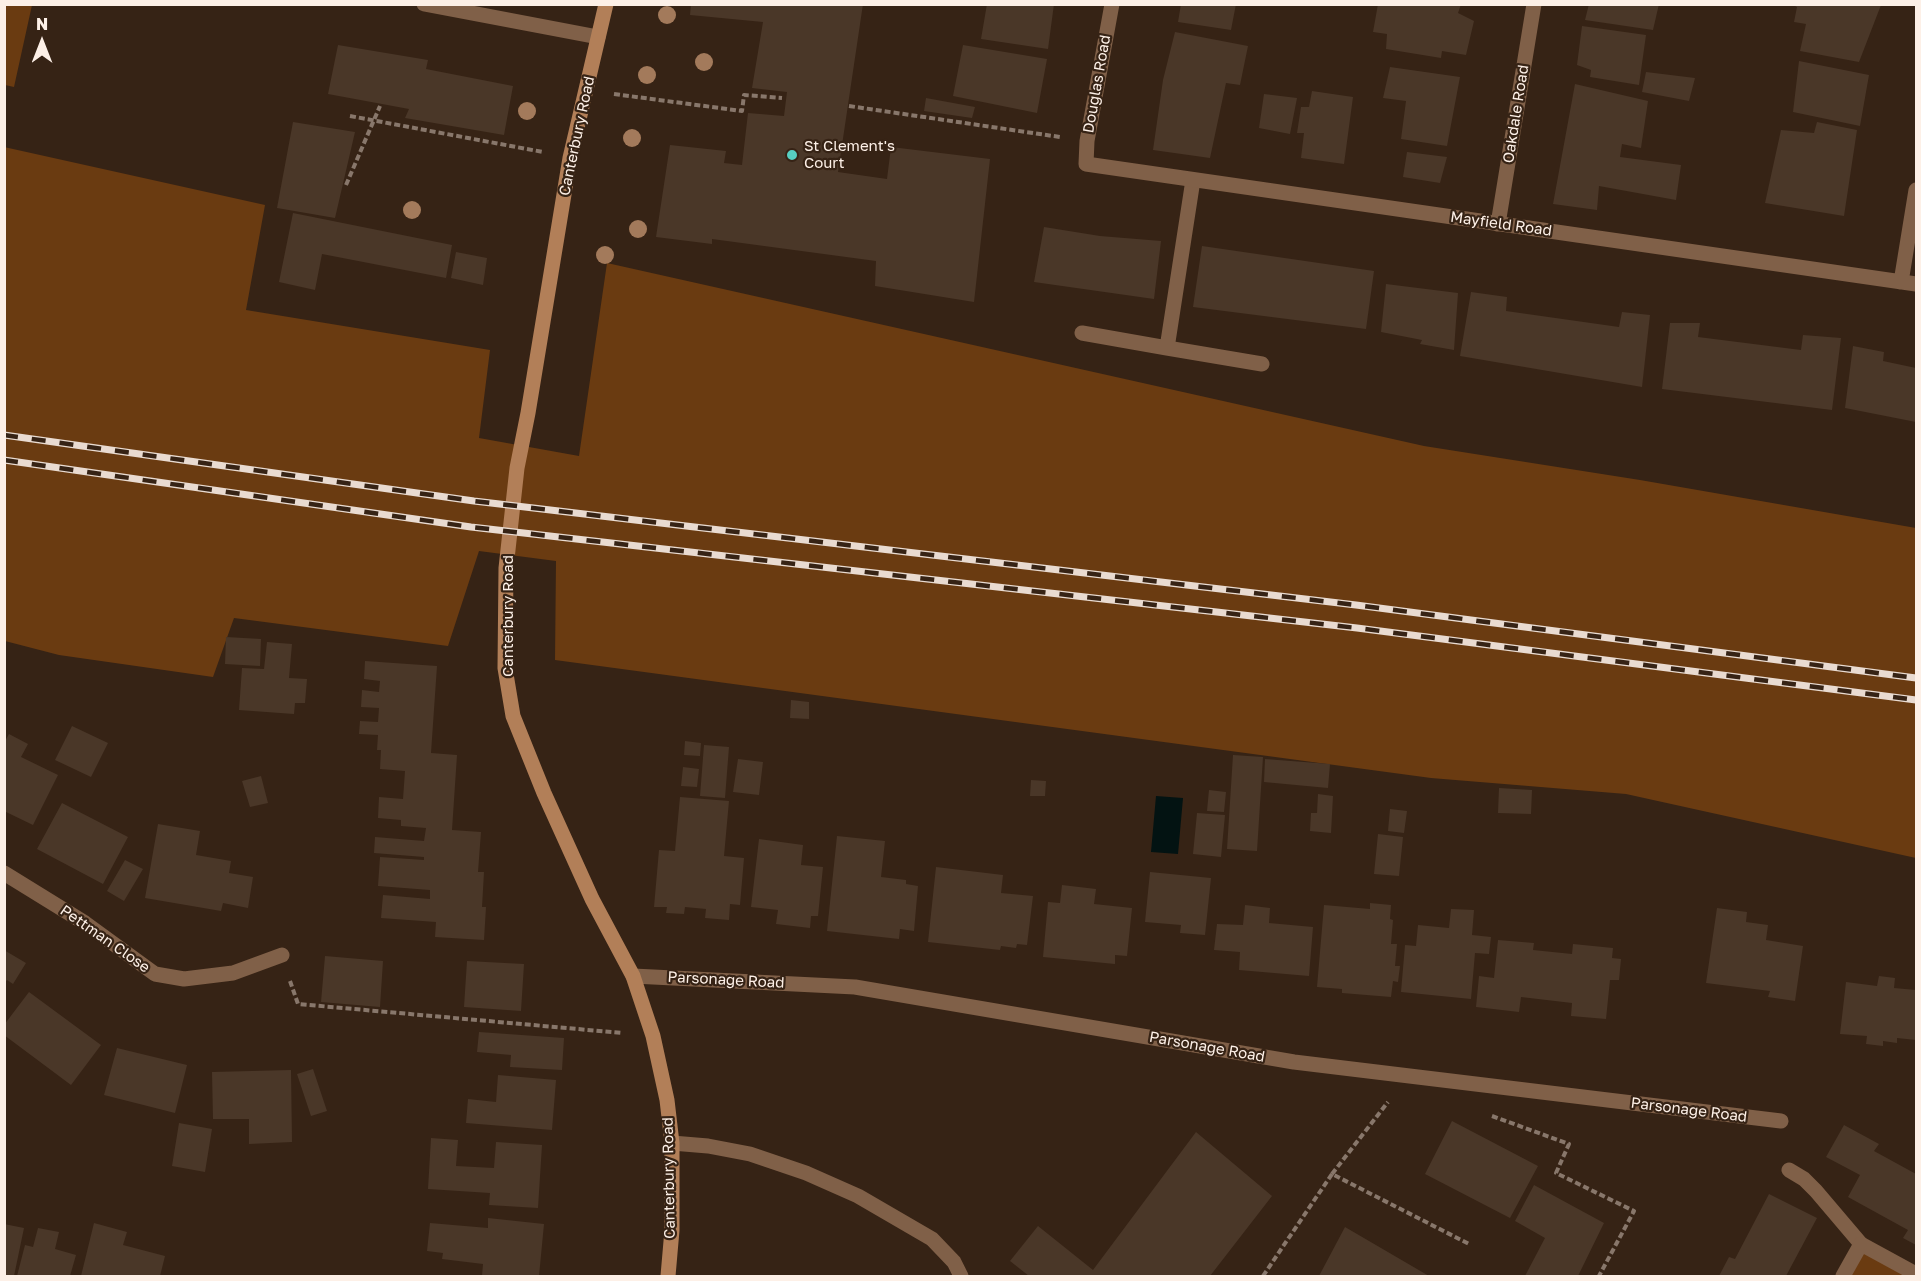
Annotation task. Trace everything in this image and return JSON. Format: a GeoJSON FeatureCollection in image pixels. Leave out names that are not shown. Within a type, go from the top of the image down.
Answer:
{"type":"FeatureCollection","features":[{"type":"Feature","properties":{"kind":"main road","name":"Canterbury Road"},"geometry":{"type":"LineString","coordinates":[[606,4],[570,158],[517,468],[506,568],[505,668],[513,716],[544,793],[592,899],[633,976],[653,1036],[667,1100],[672,1143],[672,1230],[668,1276]]}},
{"type":"Feature","properties":{"kind":"street"},"geometry":{"type":"LineString","coordinates":[[424,4],[598,37]]}},
{"type":"Feature","properties":{"kind":"street","name":"Douglas Road"},"geometry":{"type":"LineString","coordinates":[[1086,164],[1087,141],[1112,4]]}},
{"type":"Feature","properties":{"kind":"street","name":"Oakdale Road"},"geometry":{"type":"LineString","coordinates":[[1498,224],[1534,4]]}},
{"type":"Feature","properties":{"kind":"street","name":"Mayfield Road"},"geometry":{"type":"LineString","coordinates":[[1086,164],[1917,284]]}},
{"type":"Feature","properties":{"kind":"street"},"geometry":{"type":"LineString","coordinates":[[1167,348],[1193,180]]}},
{"type":"Feature","properties":{"kind":"street"},"geometry":{"type":"LineString","coordinates":[[1901,282],[1917,190]]}},
{"type":"Feature","properties":{"kind":"street"},"geometry":{"type":"LineString","coordinates":[[1082,333],[1262,364]]}},
{"type":"Feature","properties":{"kind":"street","name":"Pettman Close"},"geometry":{"type":"LineString","coordinates":[[4,873],[85,923],[155,974],[184,979],[233,973],[282,955]]}},
{"type":"Feature","properties":{"kind":"street","name":"Parsonage Road"},"geometry":{"type":"LineString","coordinates":[[633,976],[855,987],[1294,1062],[1781,1121]]}},
{"type":"Feature","properties":{"kind":"street"},"geometry":{"type":"LineString","coordinates":[[672,1143],[708,1146],[750,1154],[806,1173],[858,1196],[932,1239],[954,1262],[961,1276]]}},
{"type":"Feature","properties":{"kind":"street"},"geometry":{"type":"LineString","coordinates":[[1789,1170],[1804,1179],[1816,1191],[1861,1244],[1917,1274]]}},
{"type":"Feature","properties":{"kind":"street"},"geometry":{"type":"LineString","coordinates":[[1844,1276],[1861,1244]]}},
{"type":"Feature","properties":{"kind":"path"},"geometry":{"type":"LineString","coordinates":[[586,90],[742,111],[744,95],[782,98]]}},
{"type":"Feature","properties":{"kind":"path"},"geometry":{"type":"LineString","coordinates":[[346,185],[380,106]]}},
{"type":"Feature","properties":{"kind":"path"},"geometry":{"type":"LineString","coordinates":[[849,106],[1087,141]]}},
{"type":"Feature","properties":{"kind":"path"},"geometry":{"type":"LineString","coordinates":[[350,116],[570,158]]}},
{"type":"Feature","properties":{"kind":"path"},"geometry":{"type":"LineString","coordinates":[[282,955],[298,1005],[653,1036]]}},
{"type":"Feature","properties":{"kind":"path"},"geometry":{"type":"LineString","coordinates":[[1263,1276],[1332,1174],[1390,1100]]}},
{"type":"Feature","properties":{"kind":"path"},"geometry":{"type":"LineString","coordinates":[[1488,1115],[1569,1144],[1556,1173],[1634,1211],[1599,1276]]}},
{"type":"Feature","properties":{"kind":"path"},"geometry":{"type":"LineString","coordinates":[[1332,1174],[1469,1244]]}},
{"type":"Feature","properties":{"kind":"shaded area"},"geometry":{"type":"Polygon","coordinates":[[[4,5],[32,5],[14,87],[5,85],[4,5]]]}},
{"type":"Feature","properties":{"kind":"shaded area"},"geometry":{"type":"Polygon","coordinates":[[[4,147],[265,205],[246,310],[490,350],[479,438],[579,456],[607,263],[1424,446],[1640,480],[1916,528],[1916,858],[1626,794],[1431,778],[555,660],[556,561],[479,551],[448,646],[234,618],[213,677],[59,655],[5,641],[4,147]]]}},
{"type":"Feature","properties":{"kind":"shaded area"},"geometry":{"type":"Polygon","coordinates":[[[1156,796],[1183,798],[1178,854],[1151,852],[1156,796]]]}},
{"type":"Feature","properties":{"kind":"shaded area"},"geometry":{"type":"Polygon","coordinates":[[[1861,1244],[1916,1276],[1843,1276],[1861,1244]]]}},
{"type":"Feature","properties":{"kind":"building","name":"St Clement's Court"},"geometry":{"type":"Polygon","coordinates":[[[691,4],[863,4],[838,172],[887,179],[891,147],[990,159],[974,302],[875,286],[876,261],[712,239],[712,244],[656,237],[670,145],[726,151],[724,163],[742,165],[748,113],[784,116],[787,92],[752,88],[763,22],[690,15],[691,4]]]}},
{"type":"Feature","properties":{"kind":"building"},"geometry":{"type":"Polygon","coordinates":[[[987,4],[1054,4],[1048,49],[981,39],[987,4]]]}},
{"type":"Feature","properties":{"kind":"building"},"geometry":{"type":"Polygon","coordinates":[[[1181,4],[1236,4],[1231,30],[1178,22],[1181,4]]]}},
{"type":"Feature","properties":{"kind":"building"},"geometry":{"type":"Polygon","coordinates":[[[1378,4],[1461,4],[1458,13],[1474,21],[1466,55],[1442,51],[1441,58],[1386,49],[1387,34],[1373,32],[1378,4]]]}},
{"type":"Feature","properties":{"kind":"building"},"geometry":{"type":"Polygon","coordinates":[[[1589,4],[1659,4],[1653,30],[1585,20],[1589,4]]]}},
{"type":"Feature","properties":{"kind":"building"},"geometry":{"type":"Polygon","coordinates":[[[1793,5],[1881,5],[1859,62],[1800,51],[1806,24],[1794,22],[1797,7],[1793,5]]]}},
{"type":"Feature","properties":{"kind":"building"},"geometry":{"type":"Polygon","coordinates":[[[1582,26],[1646,35],[1639,85],[1590,77],[1591,70],[1577,65],[1582,26]]]}},
{"type":"Feature","properties":{"kind":"building"},"geometry":{"type":"Polygon","coordinates":[[[1175,32],[1248,46],[1240,85],[1226,83],[1210,158],[1153,150],[1163,80],[1175,32]]]}},
{"type":"Feature","properties":{"kind":"building"},"geometry":{"type":"Polygon","coordinates":[[[338,45],[428,60],[426,69],[513,86],[504,135],[405,118],[409,109],[328,94],[338,45]]]}},
{"type":"Feature","properties":{"kind":"building"},"geometry":{"type":"Polygon","coordinates":[[[963,45],[1047,59],[1037,113],[953,96],[963,45]]]}},
{"type":"Feature","properties":{"kind":"building"},"geometry":{"type":"Polygon","coordinates":[[[1799,61],[1869,75],[1860,126],[1793,112],[1799,61]]]}},
{"type":"Feature","properties":{"kind":"building"},"geometry":{"type":"Polygon","coordinates":[[[1390,67],[1460,77],[1447,146],[1401,139],[1406,101],[1383,98],[1390,67]]]}},
{"type":"Feature","properties":{"kind":"building"},"geometry":{"type":"Polygon","coordinates":[[[1646,72],[1695,78],[1689,101],[1642,92],[1646,72]]]}},
{"type":"Feature","properties":{"kind":"building"},"geometry":{"type":"Polygon","coordinates":[[[1575,84],[1648,101],[1641,148],[1622,144],[1620,157],[1681,165],[1676,200],[1599,186],[1597,210],[1553,204],[1575,84]]]}},
{"type":"Feature","properties":{"kind":"building"},"geometry":{"type":"Polygon","coordinates":[[[1312,91],[1353,97],[1344,164],[1301,158],[1304,133],[1297,133],[1301,107],[1309,107],[1312,91]]]}},
{"type":"Feature","properties":{"kind":"building"},"geometry":{"type":"Polygon","coordinates":[[[1264,94],[1297,98],[1290,134],[1259,128],[1264,94]]]}},
{"type":"Feature","properties":{"kind":"building"},"geometry":{"type":"Polygon","coordinates":[[[926,98],[975,107],[972,118],[924,111],[926,98]]]}},
{"type":"Feature","properties":{"kind":"building"},"geometry":{"type":"Polygon","coordinates":[[[293,122],[355,132],[335,218],[277,208],[293,122]]]}},
{"type":"Feature","properties":{"kind":"building"},"geometry":{"type":"Polygon","coordinates":[[[1817,122],[1857,130],[1844,216],[1765,203],[1781,130],[1814,133],[1817,122]]]}},
{"type":"Feature","properties":{"kind":"building"},"geometry":{"type":"Polygon","coordinates":[[[1407,152],[1447,157],[1440,183],[1403,177],[1407,152]]]}},
{"type":"Feature","properties":{"kind":"building"},"geometry":{"type":"Polygon","coordinates":[[[293,213],[452,245],[446,278],[322,254],[315,290],[279,282],[293,213]]]}},
{"type":"Feature","properties":{"kind":"building"},"geometry":{"type":"Polygon","coordinates":[[[1044,227],[1100,236],[1161,241],[1154,299],[1034,282],[1044,227]]]}},
{"type":"Feature","properties":{"kind":"building"},"geometry":{"type":"Polygon","coordinates":[[[1202,246],[1374,271],[1366,329],[1193,307],[1202,246]]]}},
{"type":"Feature","properties":{"kind":"building"},"geometry":{"type":"Polygon","coordinates":[[[456,252],[487,258],[483,285],[451,278],[456,252]]]}},
{"type":"Feature","properties":{"kind":"building"},"geometry":{"type":"Polygon","coordinates":[[[1386,284],[1458,293],[1454,350],[1420,344],[1422,340],[1381,332],[1386,284]]]}},
{"type":"Feature","properties":{"kind":"building"},"geometry":{"type":"Polygon","coordinates":[[[1471,292],[1507,297],[1506,311],[1619,327],[1622,312],[1650,315],[1642,387],[1460,356],[1471,292]]]}},
{"type":"Feature","properties":{"kind":"building"},"geometry":{"type":"Polygon","coordinates":[[[1670,323],[1700,323],[1698,337],[1801,350],[1803,335],[1841,338],[1832,410],[1662,389],[1670,323]]]}},
{"type":"Feature","properties":{"kind":"building"},"geometry":{"type":"Polygon","coordinates":[[[1853,346],[1884,352],[1883,361],[1916,368],[1916,422],[1845,408],[1853,346]]]}},
{"type":"Feature","properties":{"kind":"building"},"geometry":{"type":"Polygon","coordinates":[[[226,637],[261,639],[260,666],[225,664],[226,637]]]}},
{"type":"Feature","properties":{"kind":"building"},"geometry":{"type":"Polygon","coordinates":[[[267,642],[292,644],[289,678],[307,679],[305,703],[295,703],[294,714],[239,710],[242,668],[264,669],[267,642]]]}},
{"type":"Feature","properties":{"kind":"building"},"geometry":{"type":"Polygon","coordinates":[[[365,661],[437,666],[431,753],[457,755],[452,830],[481,832],[478,872],[484,872],[482,907],[486,907],[484,940],[435,937],[436,922],[381,918],[383,895],[430,899],[430,890],[378,886],[380,857],[424,860],[424,857],[374,853],[375,837],[424,841],[426,828],[401,826],[401,820],[378,818],[379,797],[403,799],[405,771],[380,769],[381,750],[377,750],[378,735],[359,734],[360,721],[378,722],[379,708],[361,707],[362,690],[379,692],[380,681],[364,679],[365,661]]]}},
{"type":"Feature","properties":{"kind":"building"},"geometry":{"type":"Polygon","coordinates":[[[791,700],[809,702],[809,719],[790,718],[791,700]]]}},
{"type":"Feature","properties":{"kind":"building"},"geometry":{"type":"Polygon","coordinates":[[[72,726],[108,743],[91,777],[55,760],[72,726]]]}},
{"type":"Feature","properties":{"kind":"building"},"geometry":{"type":"Polygon","coordinates":[[[9,734],[28,744],[21,757],[58,775],[33,825],[4,811],[4,743],[9,734]]]}},
{"type":"Feature","properties":{"kind":"building"},"geometry":{"type":"Polygon","coordinates":[[[685,741],[701,743],[700,756],[684,755],[685,741]]]}},
{"type":"Feature","properties":{"kind":"building"},"geometry":{"type":"Polygon","coordinates":[[[704,745],[729,747],[725,798],[700,796],[704,745]]]}},
{"type":"Feature","properties":{"kind":"building"},"geometry":{"type":"Polygon","coordinates":[[[1233,755],[1263,757],[1257,851],[1227,849],[1233,755]]]}},
{"type":"Feature","properties":{"kind":"building"},"geometry":{"type":"Polygon","coordinates":[[[738,759],[763,762],[759,795],[733,792],[738,759]]]}},
{"type":"Feature","properties":{"kind":"building"},"geometry":{"type":"Polygon","coordinates":[[[1265,759],[1330,764],[1328,788],[1264,782],[1265,759]]]}},
{"type":"Feature","properties":{"kind":"building"},"geometry":{"type":"Polygon","coordinates":[[[683,767],[699,769],[697,787],[681,786],[683,767]]]}},
{"type":"Feature","properties":{"kind":"building"},"geometry":{"type":"Polygon","coordinates":[[[261,776],[268,803],[250,807],[242,781],[261,776]]]}},
{"type":"Feature","properties":{"kind":"building"},"geometry":{"type":"Polygon","coordinates":[[[1031,780],[1046,781],[1045,796],[1030,796],[1031,780]]]}},
{"type":"Feature","properties":{"kind":"building"},"geometry":{"type":"Polygon","coordinates":[[[1499,788],[1532,790],[1531,814],[1498,813],[1499,788]]]}},
{"type":"Feature","properties":{"kind":"building"},"geometry":{"type":"Polygon","coordinates":[[[1209,790],[1226,792],[1224,812],[1207,811],[1209,790]]]}},
{"type":"Feature","properties":{"kind":"building"},"geometry":{"type":"Polygon","coordinates":[[[1318,794],[1333,796],[1331,833],[1310,831],[1311,813],[1317,813],[1318,794]]]}},
{"type":"Feature","properties":{"kind":"building"},"geometry":{"type":"Polygon","coordinates":[[[680,797],[729,801],[724,856],[744,858],[740,905],[730,904],[729,920],[705,918],[706,909],[685,907],[684,914],[666,913],[667,907],[654,907],[659,850],[675,851],[680,797]]]}},
{"type":"Feature","properties":{"kind":"building"},"geometry":{"type":"Polygon","coordinates":[[[62,803],[128,837],[103,884],[37,849],[62,803]]]}},
{"type":"Feature","properties":{"kind":"building"},"geometry":{"type":"Polygon","coordinates":[[[1390,809],[1407,811],[1404,833],[1388,831],[1390,809]]]}},
{"type":"Feature","properties":{"kind":"building"},"geometry":{"type":"Polygon","coordinates":[[[1197,813],[1225,815],[1221,857],[1193,854],[1197,813]]]}},
{"type":"Feature","properties":{"kind":"building"},"geometry":{"type":"Polygon","coordinates":[[[158,824],[200,831],[196,855],[231,861],[229,873],[253,877],[248,908],[223,903],[221,911],[145,898],[158,824]]]}},
{"type":"Feature","properties":{"kind":"building"},"geometry":{"type":"Polygon","coordinates":[[[1378,834],[1403,837],[1399,876],[1374,874],[1378,834]]]}},
{"type":"Feature","properties":{"kind":"building"},"geometry":{"type":"Polygon","coordinates":[[[837,836],[885,841],[881,877],[906,880],[906,884],[918,886],[914,931],[900,929],[899,939],[827,931],[837,836]]]}},
{"type":"Feature","properties":{"kind":"building"},"geometry":{"type":"Polygon","coordinates":[[[759,839],[803,845],[801,865],[823,867],[818,916],[811,916],[810,928],[776,924],[778,910],[751,907],[759,839]]]}},
{"type":"Feature","properties":{"kind":"building"},"geometry":{"type":"Polygon","coordinates":[[[125,860],[143,869],[124,901],[107,891],[125,860]]]}},
{"type":"Feature","properties":{"kind":"building"},"geometry":{"type":"Polygon","coordinates":[[[936,867],[1003,875],[1001,893],[1033,896],[1027,945],[1017,944],[1016,948],[1001,946],[1000,950],[928,942],[936,867]]]}},
{"type":"Feature","properties":{"kind":"building"},"geometry":{"type":"Polygon","coordinates":[[[1150,872],[1211,878],[1205,935],[1180,933],[1181,925],[1145,922],[1150,872]]]}},
{"type":"Feature","properties":{"kind":"building"},"geometry":{"type":"Polygon","coordinates":[[[1062,885],[1096,889],[1094,904],[1132,908],[1127,956],[1115,955],[1115,964],[1043,957],[1048,902],[1060,903],[1062,885]]]}},
{"type":"Feature","properties":{"kind":"building"},"geometry":{"type":"Polygon","coordinates":[[[1370,903],[1391,905],[1390,919],[1393,920],[1391,944],[1397,944],[1395,966],[1400,966],[1398,982],[1393,981],[1391,997],[1342,993],[1342,989],[1317,987],[1324,905],[1370,909],[1370,903]]]}},
{"type":"Feature","properties":{"kind":"building"},"geometry":{"type":"Polygon","coordinates":[[[1245,905],[1270,908],[1269,923],[1313,927],[1309,976],[1239,970],[1240,952],[1214,950],[1217,924],[1243,925],[1245,905]]]}},
{"type":"Feature","properties":{"kind":"building"},"geometry":{"type":"Polygon","coordinates":[[[1717,908],[1747,912],[1746,922],[1768,925],[1766,940],[1803,946],[1795,1001],[1768,997],[1770,991],[1706,983],[1717,908]]]}},
{"type":"Feature","properties":{"kind":"building"},"geometry":{"type":"Polygon","coordinates":[[[1451,909],[1474,910],[1472,935],[1491,937],[1489,954],[1475,953],[1471,999],[1401,992],[1405,945],[1416,946],[1418,925],[1449,928],[1451,909]]]}},
{"type":"Feature","properties":{"kind":"building"},"geometry":{"type":"Polygon","coordinates":[[[1498,940],[1534,943],[1533,950],[1572,954],[1573,944],[1613,948],[1612,958],[1621,959],[1619,980],[1610,980],[1606,1019],[1571,1016],[1572,1003],[1521,997],[1519,1012],[1476,1007],[1479,976],[1494,978],[1498,940]]]}},
{"type":"Feature","properties":{"kind":"building"},"geometry":{"type":"Polygon","coordinates":[[[4,950],[26,963],[13,984],[7,980],[4,984],[4,950]]]}},
{"type":"Feature","properties":{"kind":"building"},"geometry":{"type":"Polygon","coordinates":[[[325,956],[383,961],[380,1007],[321,1002],[325,956]]]}},
{"type":"Feature","properties":{"kind":"building"},"geometry":{"type":"Polygon","coordinates":[[[467,961],[524,964],[521,1011],[464,1007],[467,961]]]}},
{"type":"Feature","properties":{"kind":"building"},"geometry":{"type":"Polygon","coordinates":[[[1879,976],[1895,978],[1894,988],[1916,990],[1916,1040],[1897,1038],[1897,1043],[1883,1041],[1883,1046],[1866,1044],[1867,1036],[1840,1034],[1846,982],[1877,986],[1879,976]]]}},
{"type":"Feature","properties":{"kind":"building"},"geometry":{"type":"Polygon","coordinates":[[[29,992],[101,1045],[71,1085],[4,1035],[4,1025],[29,992]]]}},
{"type":"Feature","properties":{"kind":"building"},"geometry":{"type":"Polygon","coordinates":[[[479,1032],[564,1038],[562,1070],[510,1067],[511,1055],[477,1052],[479,1032]]]}},
{"type":"Feature","properties":{"kind":"building"},"geometry":{"type":"Polygon","coordinates":[[[117,1048],[187,1065],[175,1113],[104,1095],[117,1048]]]}},
{"type":"Feature","properties":{"kind":"building"},"geometry":{"type":"Polygon","coordinates":[[[313,1069],[327,1111],[311,1116],[297,1074],[313,1069]]]}},
{"type":"Feature","properties":{"kind":"building"},"geometry":{"type":"Polygon","coordinates":[[[291,1070],[292,1142],[249,1144],[249,1119],[213,1119],[212,1072],[291,1070]]]}},
{"type":"Feature","properties":{"kind":"building"},"geometry":{"type":"Polygon","coordinates":[[[498,1075],[556,1080],[552,1130],[466,1123],[468,1099],[496,1102],[498,1075]]]}},
{"type":"Feature","properties":{"kind":"building"},"geometry":{"type":"Polygon","coordinates":[[[1452,1121],[1538,1166],[1510,1218],[1425,1174],[1452,1121]]]}},
{"type":"Feature","properties":{"kind":"building"},"geometry":{"type":"Polygon","coordinates":[[[179,1123],[212,1129],[205,1172],[172,1166],[179,1123]]]}},
{"type":"Feature","properties":{"kind":"building"},"geometry":{"type":"Polygon","coordinates":[[[1844,1125],[1879,1144],[1874,1151],[1916,1174],[1916,1245],[1903,1238],[1908,1230],[1848,1197],[1860,1175],[1826,1157],[1844,1125]]]}},
{"type":"Feature","properties":{"kind":"building"},"geometry":{"type":"Polygon","coordinates":[[[1196,1132],[1272,1196],[1210,1276],[1029,1276],[1010,1261],[1038,1226],[1093,1270],[1196,1132]]]}},
{"type":"Feature","properties":{"kind":"building"},"geometry":{"type":"Polygon","coordinates":[[[431,1138],[458,1140],[456,1166],[494,1168],[496,1142],[542,1145],[538,1208],[489,1205],[490,1193],[428,1189],[431,1138]]]}},
{"type":"Feature","properties":{"kind":"building"},"geometry":{"type":"Polygon","coordinates":[[[1534,1185],[1604,1223],[1578,1276],[1525,1276],[1545,1238],[1515,1221],[1534,1185]]]}},
{"type":"Feature","properties":{"kind":"building"},"geometry":{"type":"Polygon","coordinates":[[[1769,1194],[1817,1218],[1786,1276],[1719,1276],[1729,1257],[1735,1259],[1769,1194]]]}},
{"type":"Feature","properties":{"kind":"building"},"geometry":{"type":"Polygon","coordinates":[[[488,1218],[544,1224],[539,1276],[482,1276],[483,1264],[442,1259],[443,1253],[427,1251],[430,1223],[488,1228],[488,1218]]]}},
{"type":"Feature","properties":{"kind":"building"},"geometry":{"type":"Polygon","coordinates":[[[94,1223],[127,1232],[123,1245],[165,1256],[160,1276],[81,1276],[94,1223]]]}},
{"type":"Feature","properties":{"kind":"building"},"geometry":{"type":"Polygon","coordinates":[[[4,1224],[24,1228],[14,1276],[4,1276],[4,1224]]]}},
{"type":"Feature","properties":{"kind":"building"},"geometry":{"type":"Polygon","coordinates":[[[1345,1227],[1429,1276],[1319,1276],[1345,1227]]]}},
{"type":"Feature","properties":{"kind":"building"},"geometry":{"type":"Polygon","coordinates":[[[38,1228],[59,1232],[55,1249],[76,1255],[70,1276],[17,1276],[25,1245],[33,1247],[38,1228]]]}},
{"type":"Feature","properties":{"kind":"railway"},"geometry":{"type":"LineString","coordinates":[[4,435],[474,501],[1356,605],[1916,678]]}},
{"type":"Feature","properties":{"kind":"railway"},"geometry":{"type":"LineString","coordinates":[[4,460],[471,527],[1357,628],[1916,700]]}},
{"type":"Feature","properties":{"kind":"place","name":"St Clement's Court"},"geometry":{"type":"Point","coordinates":[792,155]}}]}
